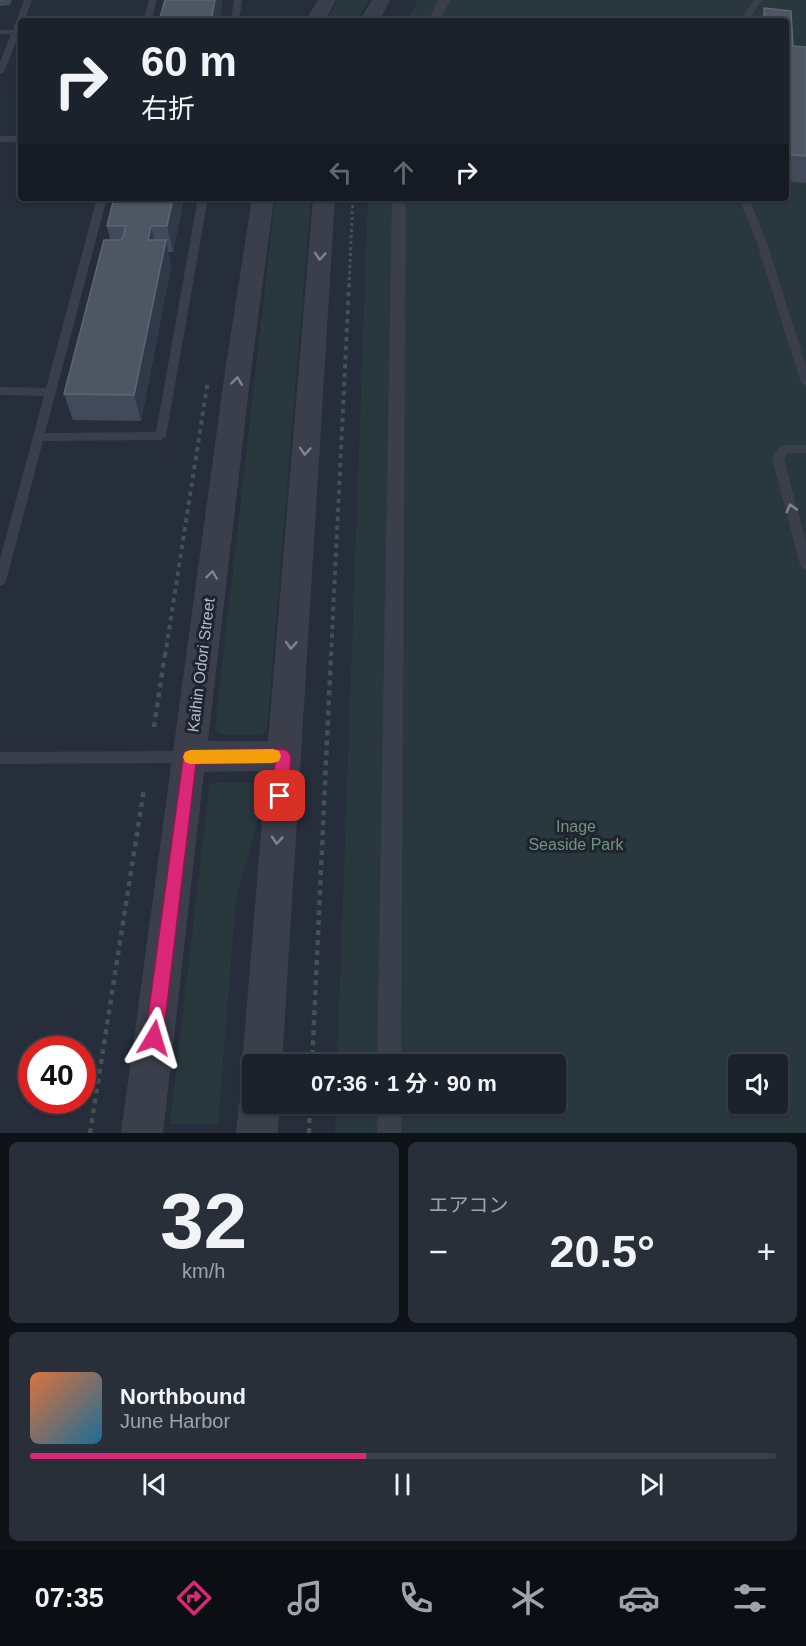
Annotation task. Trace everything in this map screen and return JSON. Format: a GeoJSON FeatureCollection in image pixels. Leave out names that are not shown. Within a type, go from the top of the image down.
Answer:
{"type":"FeatureCollection","features":[{"type":"Feature","properties":{"kind":"street"},"geometry":{"type":"LineString","coordinates":[[317,18],[327,0]]}},
{"type":"Feature","properties":{"kind":"street"},"geometry":{"type":"LineString","coordinates":[[371,18],[381,0]]}},
{"type":"Feature","properties":{"kind":"street"},"geometry":{"type":"LineString","coordinates":[[435,18],[444,0]]}},
{"type":"Feature","properties":{"kind":"street","name":"Kaihin Odori Street"},"geometry":{"type":"LineString","coordinates":[[142,1133],[238,371],[263,201]]}},
{"type":"Feature","properties":{"kind":"street"},"geometry":{"type":"LineString","coordinates":[[263,1054],[324,201]]}},
{"type":"Feature","properties":{"kind":"street"},"geometry":{"type":"LineString","coordinates":[[389,1054],[399,201]]}},
{"type":"Feature","properties":{"kind":"street"},"geometry":{"type":"LineString","coordinates":[[190,757],[283,756]]}},
{"type":"Feature","properties":{"kind":"street"},"geometry":{"type":"LineString","coordinates":[[257,1133],[258,1114]]}},
{"type":"Feature","properties":{"kind":"street"},"geometry":{"type":"LineString","coordinates":[[389,1114],[389,1133]]}},
{"type":"Feature","properties":{"kind":"lane"},"geometry":{"type":"LineString","coordinates":[[21,18],[28,0]]}},
{"type":"Feature","properties":{"kind":"lane"},"geometry":{"type":"LineString","coordinates":[[148,18],[153,0]]}},
{"type":"Feature","properties":{"kind":"lane"},"geometry":{"type":"LineString","coordinates":[[235,18],[238,0]]}},
{"type":"Feature","properties":{"kind":"lane"},"geometry":{"type":"LineString","coordinates":[[746,18],[758,0]]}},
{"type":"Feature","properties":{"kind":"lane"},"geometry":{"type":"LineString","coordinates":[[0,72],[18,27]]}},
{"type":"Feature","properties":{"kind":"lane"},"geometry":{"type":"LineString","coordinates":[[0,32],[16,32]]}},
{"type":"Feature","properties":{"kind":"lane"},"geometry":{"type":"LineString","coordinates":[[0,139],[18,139]]}},
{"type":"Feature","properties":{"kind":"lane"},"geometry":{"type":"LineString","coordinates":[[0,581],[101,201]]}},
{"type":"Feature","properties":{"kind":"lane"},"geometry":{"type":"LineString","coordinates":[[38,437],[161,436],[202,201]]}},
{"type":"Feature","properties":{"kind":"lane"},"geometry":{"type":"LineString","coordinates":[[745,201],[762,243],[806,382]]}},
{"type":"Feature","properties":{"kind":"lane"},"geometry":{"type":"LineString","coordinates":[[0,391],[51,392]]}},
{"type":"Feature","properties":{"kind":"lane"},"geometry":{"type":"LineString","coordinates":[[806,449],[785,449],[778,458],[806,565]]}},
{"type":"Feature","properties":{"kind":"lane"},"geometry":{"type":"LineString","coordinates":[[0,758],[190,757]]}},
{"type":"Feature","properties":{"kind":"path"},"geometry":{"type":"LineString","coordinates":[[313,1054],[353,201]]}},
{"type":"Feature","properties":{"kind":"path"},"geometry":{"type":"LineString","coordinates":[[154,727],[209,374]]}},
{"type":"Feature","properties":{"kind":"path"},"geometry":{"type":"LineString","coordinates":[[90,1133],[144,789]]}},
{"type":"Feature","properties":{"kind":"path"},"geometry":{"type":"LineString","coordinates":[[309,1133],[310,1114]]}},
{"type":"Feature","properties":{"kind":"green space"},"geometry":{"type":"Polygon","coordinates":[[[338,0],[369,0],[358,18],[328,18],[338,0]]]}},
{"type":"Feature","properties":{"kind":"green space","name":"Inage Seaside Park"},"geometry":{"type":"Polygon","coordinates":[[[418,0],[806,0],[806,1133],[335,1133],[336,1114],[566,1114],[566,1054],[337,1054],[368,201],[789,201],[789,18],[409,18],[418,0]]]}},
{"type":"Feature","properties":{"kind":"green space"},"geometry":{"type":"Polygon","coordinates":[[[275,201],[311,201],[267,729],[261,735],[220,734],[215,729],[275,201]]]}},
{"type":"Feature","properties":{"kind":"green space"},"geometry":{"type":"Polygon","coordinates":[[[216,782],[257,783],[261,789],[261,807],[236,899],[218,1124],[170,1124],[209,789],[211,784],[216,782]]]}},
{"type":"Feature","properties":{"kind":"building"},"geometry":{"type":"Polygon","coordinates":[[[165,0],[215,0],[212,18],[160,18],[165,0]]]}},
{"type":"Feature","properties":{"kind":"building"},"geometry":{"type":"Polygon","coordinates":[[[764,8],[791,11],[793,46],[806,47],[806,156],[789,154],[789,18],[765,18],[764,8]]]}},
{"type":"Feature","properties":{"kind":"building"},"geometry":{"type":"Polygon","coordinates":[[[113,201],[172,201],[167,226],[151,226],[148,240],[166,240],[134,395],[64,394],[104,240],[122,240],[126,226],[107,226],[113,201]]]}},
{"type":"Feature","properties":{"kind":"slow traffic"},"geometry":{"type":"LineString","coordinates":[[190,757],[273,756]]}},
{"type":"Feature","properties":{"kind":"route"},"geometry":{"type":"LineString","coordinates":[[154,1038],[190,757],[283,756],[280,796]]}}]}
